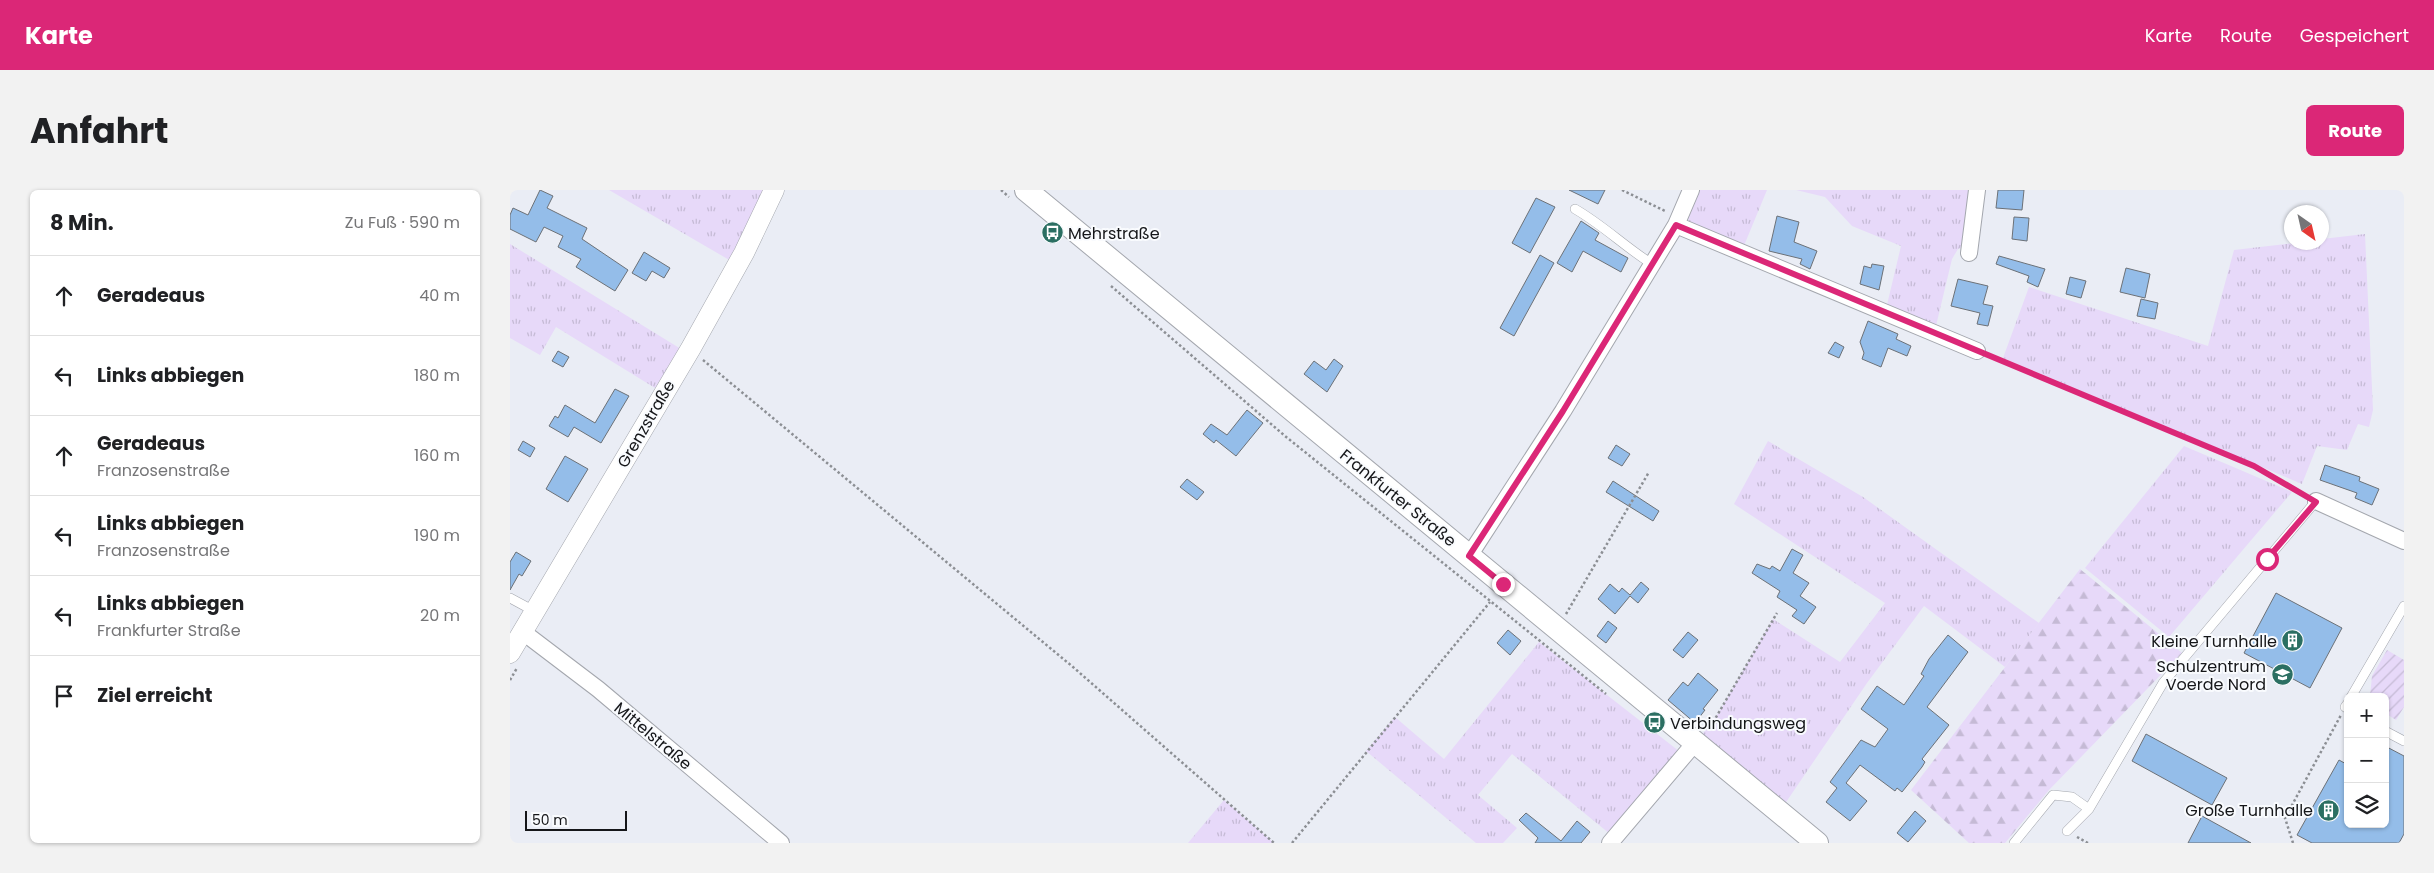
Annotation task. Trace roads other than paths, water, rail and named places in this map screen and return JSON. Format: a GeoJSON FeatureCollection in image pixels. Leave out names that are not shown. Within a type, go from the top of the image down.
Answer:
{"type":"FeatureCollection","features":[{"type":"Feature","properties":{"kind":"main road","name":"Frankfurter Straße"},"geometry":{"type":"LineString","coordinates":[[1021,196],[1469,556],[1694,744],[1817,843]]}},
{"type":"Feature","properties":{"kind":"street","name":"Grenzstraße"},"geometry":{"type":"LineString","coordinates":[[510,653],[691,348],[744,253],[774,190]]}},
{"type":"Feature","properties":{"kind":"street"},"geometry":{"type":"LineString","coordinates":[[1469,556],[1563,411],[1678,222],[1692,190]]}},
{"type":"Feature","properties":{"kind":"street"},"geometry":{"type":"LineString","coordinates":[[1969,253],[1977,190]]}},
{"type":"Feature","properties":{"kind":"street"},"geometry":{"type":"LineString","coordinates":[[1678,222],[1977,351]]}},
{"type":"Feature","properties":{"kind":"street"},"geometry":{"type":"LineString","coordinates":[[2316,502],[2404,540]]}},
{"type":"Feature","properties":{"kind":"street","name":"Mittelstraße"},"geometry":{"type":"LineString","coordinates":[[523,632],[598,689],[781,843]]}},
{"type":"Feature","properties":{"kind":"street"},"geometry":{"type":"LineString","coordinates":[[1610,843],[1694,744]]}},
{"type":"Feature","properties":{"kind":"lane"},"geometry":{"type":"LineString","coordinates":[[1575,209],[1603,226],[1652,264]]}},
{"type":"Feature","properties":{"kind":"lane"},"geometry":{"type":"LineString","coordinates":[[2067,831],[2089,809],[2163,683],[2316,502]]}},
{"type":"Feature","properties":{"kind":"lane"},"geometry":{"type":"LineString","coordinates":[[510,598],[536,612]]}},
{"type":"Feature","properties":{"kind":"lane"},"geometry":{"type":"LineString","coordinates":[[2353,693],[2404,606]]}},
{"type":"Feature","properties":{"kind":"lane"},"geometry":{"type":"LineString","coordinates":[[2389,732],[2404,741]]}},
{"type":"Feature","properties":{"kind":"lane"},"geometry":{"type":"LineString","coordinates":[[2014,843],[2053,795],[2072,797],[2089,809]]}},
{"type":"Feature","properties":{"kind":"place","name":"Mehrstraße"},"geometry":{"type":"Point","coordinates":[1052,233]}},
{"type":"Feature","properties":{"kind":"place","name":"Kleine Turnhalle"},"geometry":{"type":"Point","coordinates":[2293,641]}},
{"type":"Feature","properties":{"kind":"place","name":"Schulzentrum Voerde Nord"},"geometry":{"type":"Point","coordinates":[2282,675]}},
{"type":"Feature","properties":{"kind":"place","name":"Verbindungsweg"},"geometry":{"type":"Point","coordinates":[1654,723]}},
{"type":"Feature","properties":{"kind":"place","name":"Große Turnhalle"},"geometry":{"type":"Point","coordinates":[2329,810]}}]}
